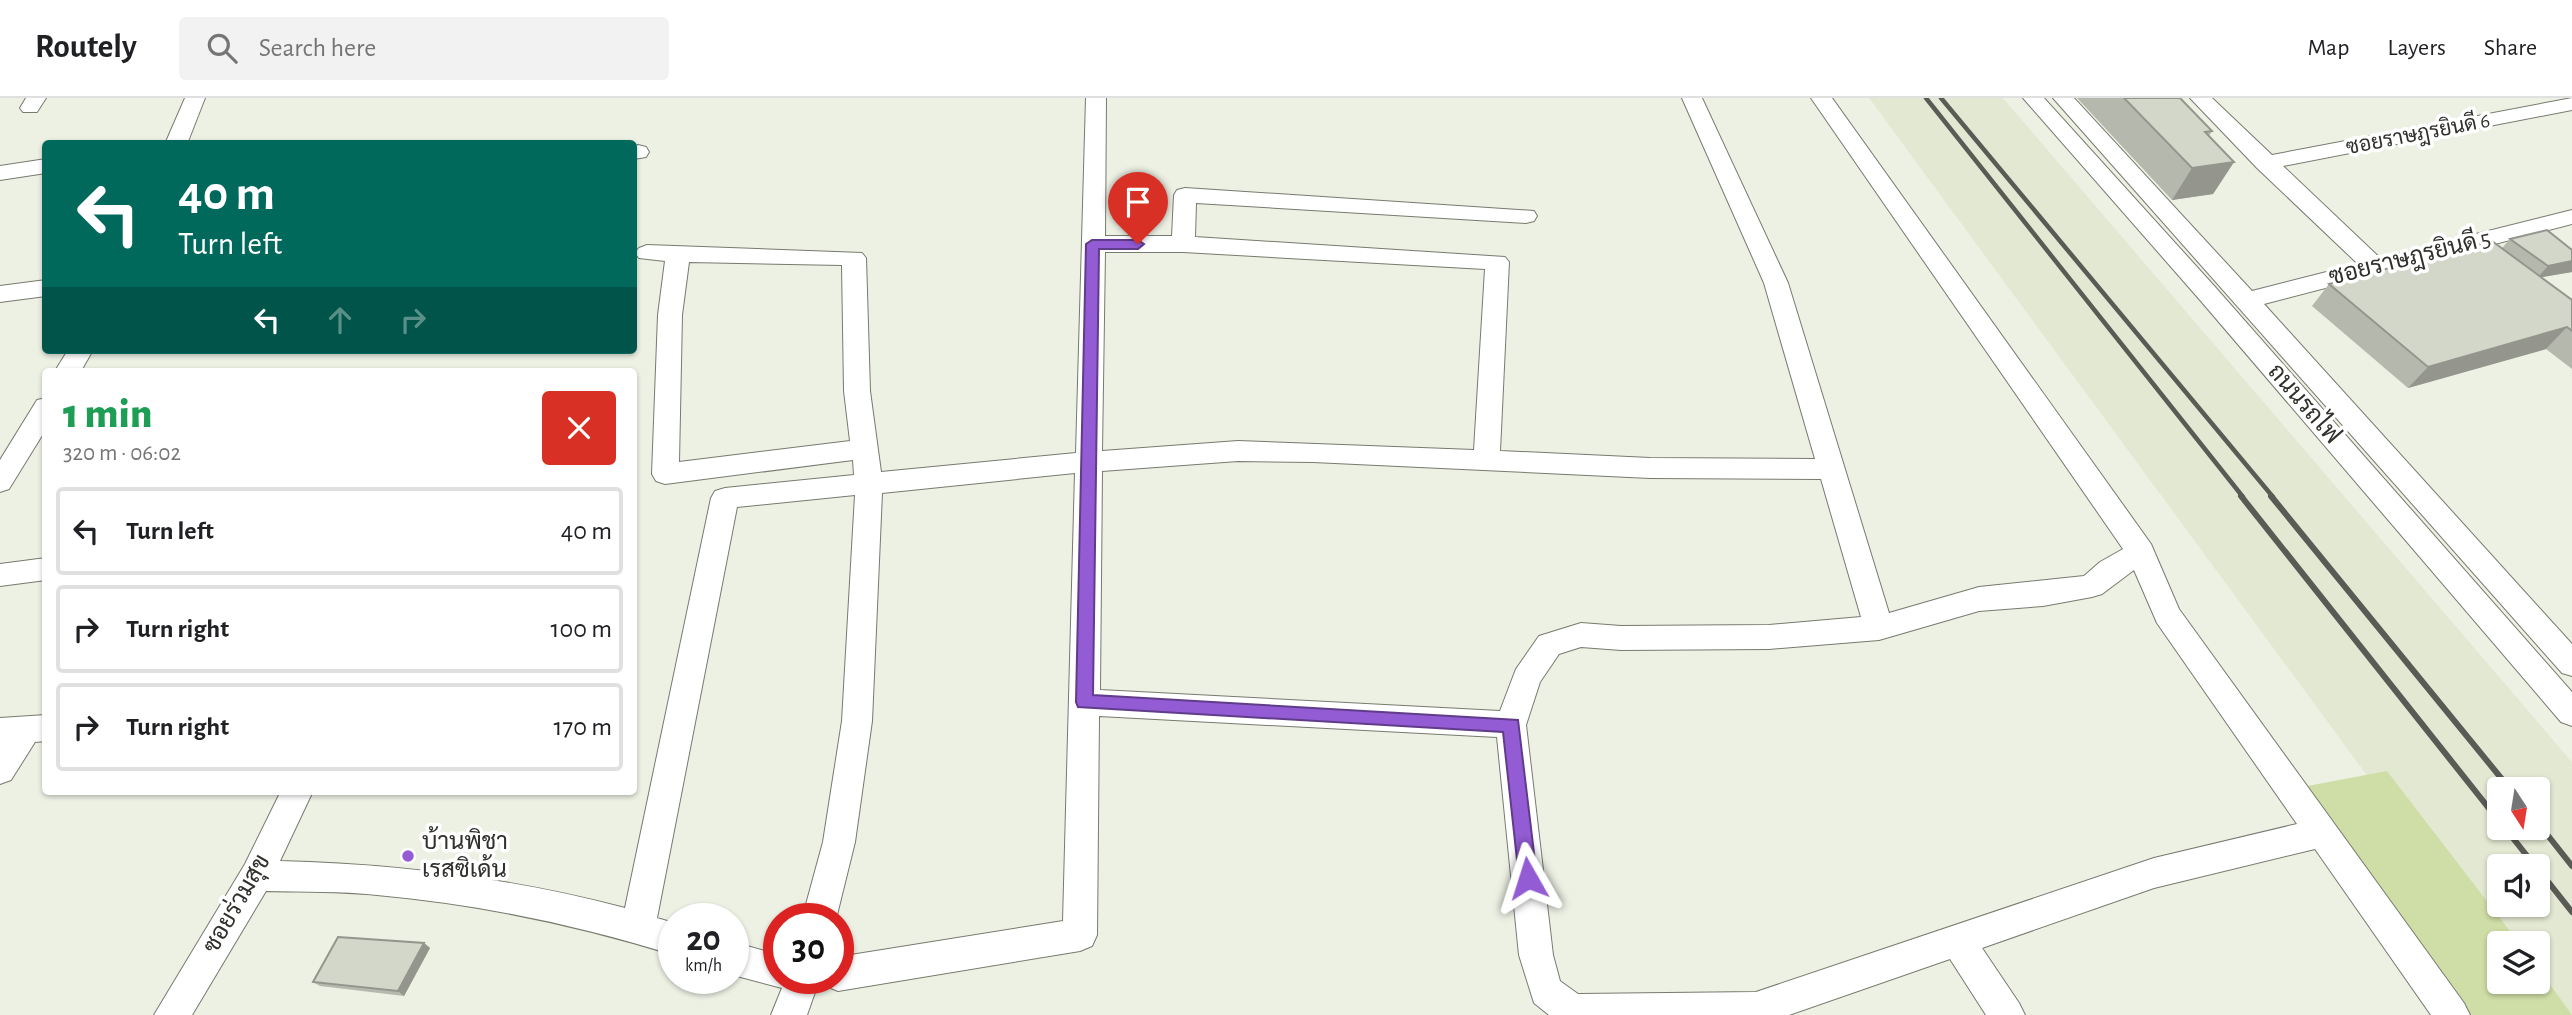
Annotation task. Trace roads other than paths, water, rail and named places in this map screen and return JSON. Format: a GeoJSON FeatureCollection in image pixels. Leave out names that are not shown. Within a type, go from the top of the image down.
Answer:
{"type":"FeatureCollection","features":[{"type":"Feature","properties":{"kind":"street"},"geometry":{"type":"LineString","coordinates":[[178,140],[195,98]]}},
{"type":"Feature","properties":{"kind":"street"},"geometry":{"type":"LineString","coordinates":[[854,971],[1080,935],[1096,98]]}},
{"type":"Feature","properties":{"kind":"street"},"geometry":{"type":"LineString","coordinates":[[1692,98],[1776,284],[1879,628]]}},
{"type":"Feature","properties":{"kind":"street"},"geometry":{"type":"LineString","coordinates":[[1821,98],[2141,552],[2167,615],[2452,1015]]}},
{"type":"Feature","properties":{"kind":"street","name":"ถนนรถไฟ"},"geometry":{"type":"LineString","coordinates":[[2033,98],[2208,294],[2572,713]]}},
{"type":"Feature","properties":{"kind":"street","name":"ถนนรถไฟ"},"geometry":{"type":"LineString","coordinates":[[2063,98],[2572,664]]}},
{"type":"Feature","properties":{"kind":"street"},"geometry":{"type":"LineString","coordinates":[[2200,98],[2374,266]]}},
{"type":"Feature","properties":{"kind":"street","name":"ซอยราษฎรยินดี 6"},"geometry":{"type":"LineString","coordinates":[[2265,163],[2572,104]]}},
{"type":"Feature","properties":{"kind":"street"},"geometry":{"type":"LineString","coordinates":[[2084,157],[2113,154]]}},
{"type":"Feature","properties":{"kind":"street"},"geometry":{"type":"LineString","coordinates":[[0,173],[42,167]]}},
{"type":"Feature","properties":{"kind":"street"},"geometry":{"type":"LineString","coordinates":[[1183,244],[1185,195],[1526,216]]}},
{"type":"Feature","properties":{"kind":"street","name":"ซอยราษฎรยินดี 5"},"geometry":{"type":"LineString","coordinates":[[2247,300],[2572,217]]}},
{"type":"Feature","properties":{"kind":"street"},"geometry":{"type":"LineString","coordinates":[[1092,244],[1183,244],[1497,262],[1489,442],[1485,461]]}},
{"type":"Feature","properties":{"kind":"street"},"geometry":{"type":"LineString","coordinates":[[2468,245],[2488,260]]}},
{"type":"Feature","properties":{"kind":"street"},"geometry":{"type":"LineString","coordinates":[[647,253],[854,258],[856,391],[869,484],[857,721],[839,842],[823,903]]}},
{"type":"Feature","properties":{"kind":"street"},"geometry":{"type":"LineString","coordinates":[[678,254],[670,315],[665,474],[864,449]]}},
{"type":"Feature","properties":{"kind":"street"},"geometry":{"type":"LineString","coordinates":[[0,294],[42,289]]}},
{"type":"Feature","properties":{"kind":"street"},"geometry":{"type":"LineString","coordinates":[[0,482],[12,443],[42,411]]}},
{"type":"Feature","properties":{"kind":"street"},"geometry":{"type":"LineString","coordinates":[[638,928],[726,498],[1088,462],[1238,451],[1650,468],[1832,469]]}},
{"type":"Feature","properties":{"kind":"street"},"geometry":{"type":"LineString","coordinates":[[2141,552],[2110,570],[2092,586],[2043,594],[1979,599],[1879,628],[1769,637],[1620,638],[1581,635],[1549,645],[1527,678],[1511,725],[1536,955],[1546,991],[1572,1011],[1756,1009],[2154,873],[2322,833]]}},
{"type":"Feature","properties":{"kind":"street"},"geometry":{"type":"LineString","coordinates":[[0,575],[42,570]]}},
{"type":"Feature","properties":{"kind":"street"},"geometry":{"type":"LineString","coordinates":[[1084,702],[1511,725]]}},
{"type":"Feature","properties":{"kind":"street"},"geometry":{"type":"LineString","coordinates":[[0,769],[24,730]]}},
{"type":"Feature","properties":{"kind":"street","name":"ซอยร่วมสุข"},"geometry":{"type":"LineString","coordinates":[[172,1015],[257,875],[295,795]]}},
{"type":"Feature","properties":{"kind":"street"},"geometry":{"type":"LineString","coordinates":[[257,875],[374,879],[495,894],[658,934]]}},
{"type":"Feature","properties":{"kind":"street"},"geometry":{"type":"LineString","coordinates":[[1958,942],[2007,1015]]}},
{"type":"Feature","properties":{"kind":"street"},"geometry":{"type":"LineString","coordinates":[[789,1015],[795,994]]}},
{"type":"Feature","properties":{"kind":"railway"},"geometry":{"type":"LineString","coordinates":[[1926,98],[2243,497]]}},
{"type":"Feature","properties":{"kind":"railway"},"geometry":{"type":"LineString","coordinates":[[1941,98],[2273,497]]}},
{"type":"Feature","properties":{"kind":"railway"},"geometry":{"type":"LineString","coordinates":[[2241,496],[2487,806]]}},
{"type":"Feature","properties":{"kind":"railway"},"geometry":{"type":"LineString","coordinates":[[2271,496],[2500,777]]}},
{"type":"Feature","properties":{"kind":"railway"},"geometry":{"type":"LineString","coordinates":[[2550,838],[2572,866]]}},
{"type":"Feature","properties":{"kind":"railway"},"geometry":{"type":"LineString","coordinates":[[2514,840],[2526,854]]}},
{"type":"Feature","properties":{"kind":"railway"},"geometry":{"type":"LineString","coordinates":[[2550,884],[2572,912]]}},
{"type":"Feature","properties":{"kind":"place","name":"บ้านพิชา เรสซิเด้น"},"geometry":{"type":"Point","coordinates":[408,856]}}]}
